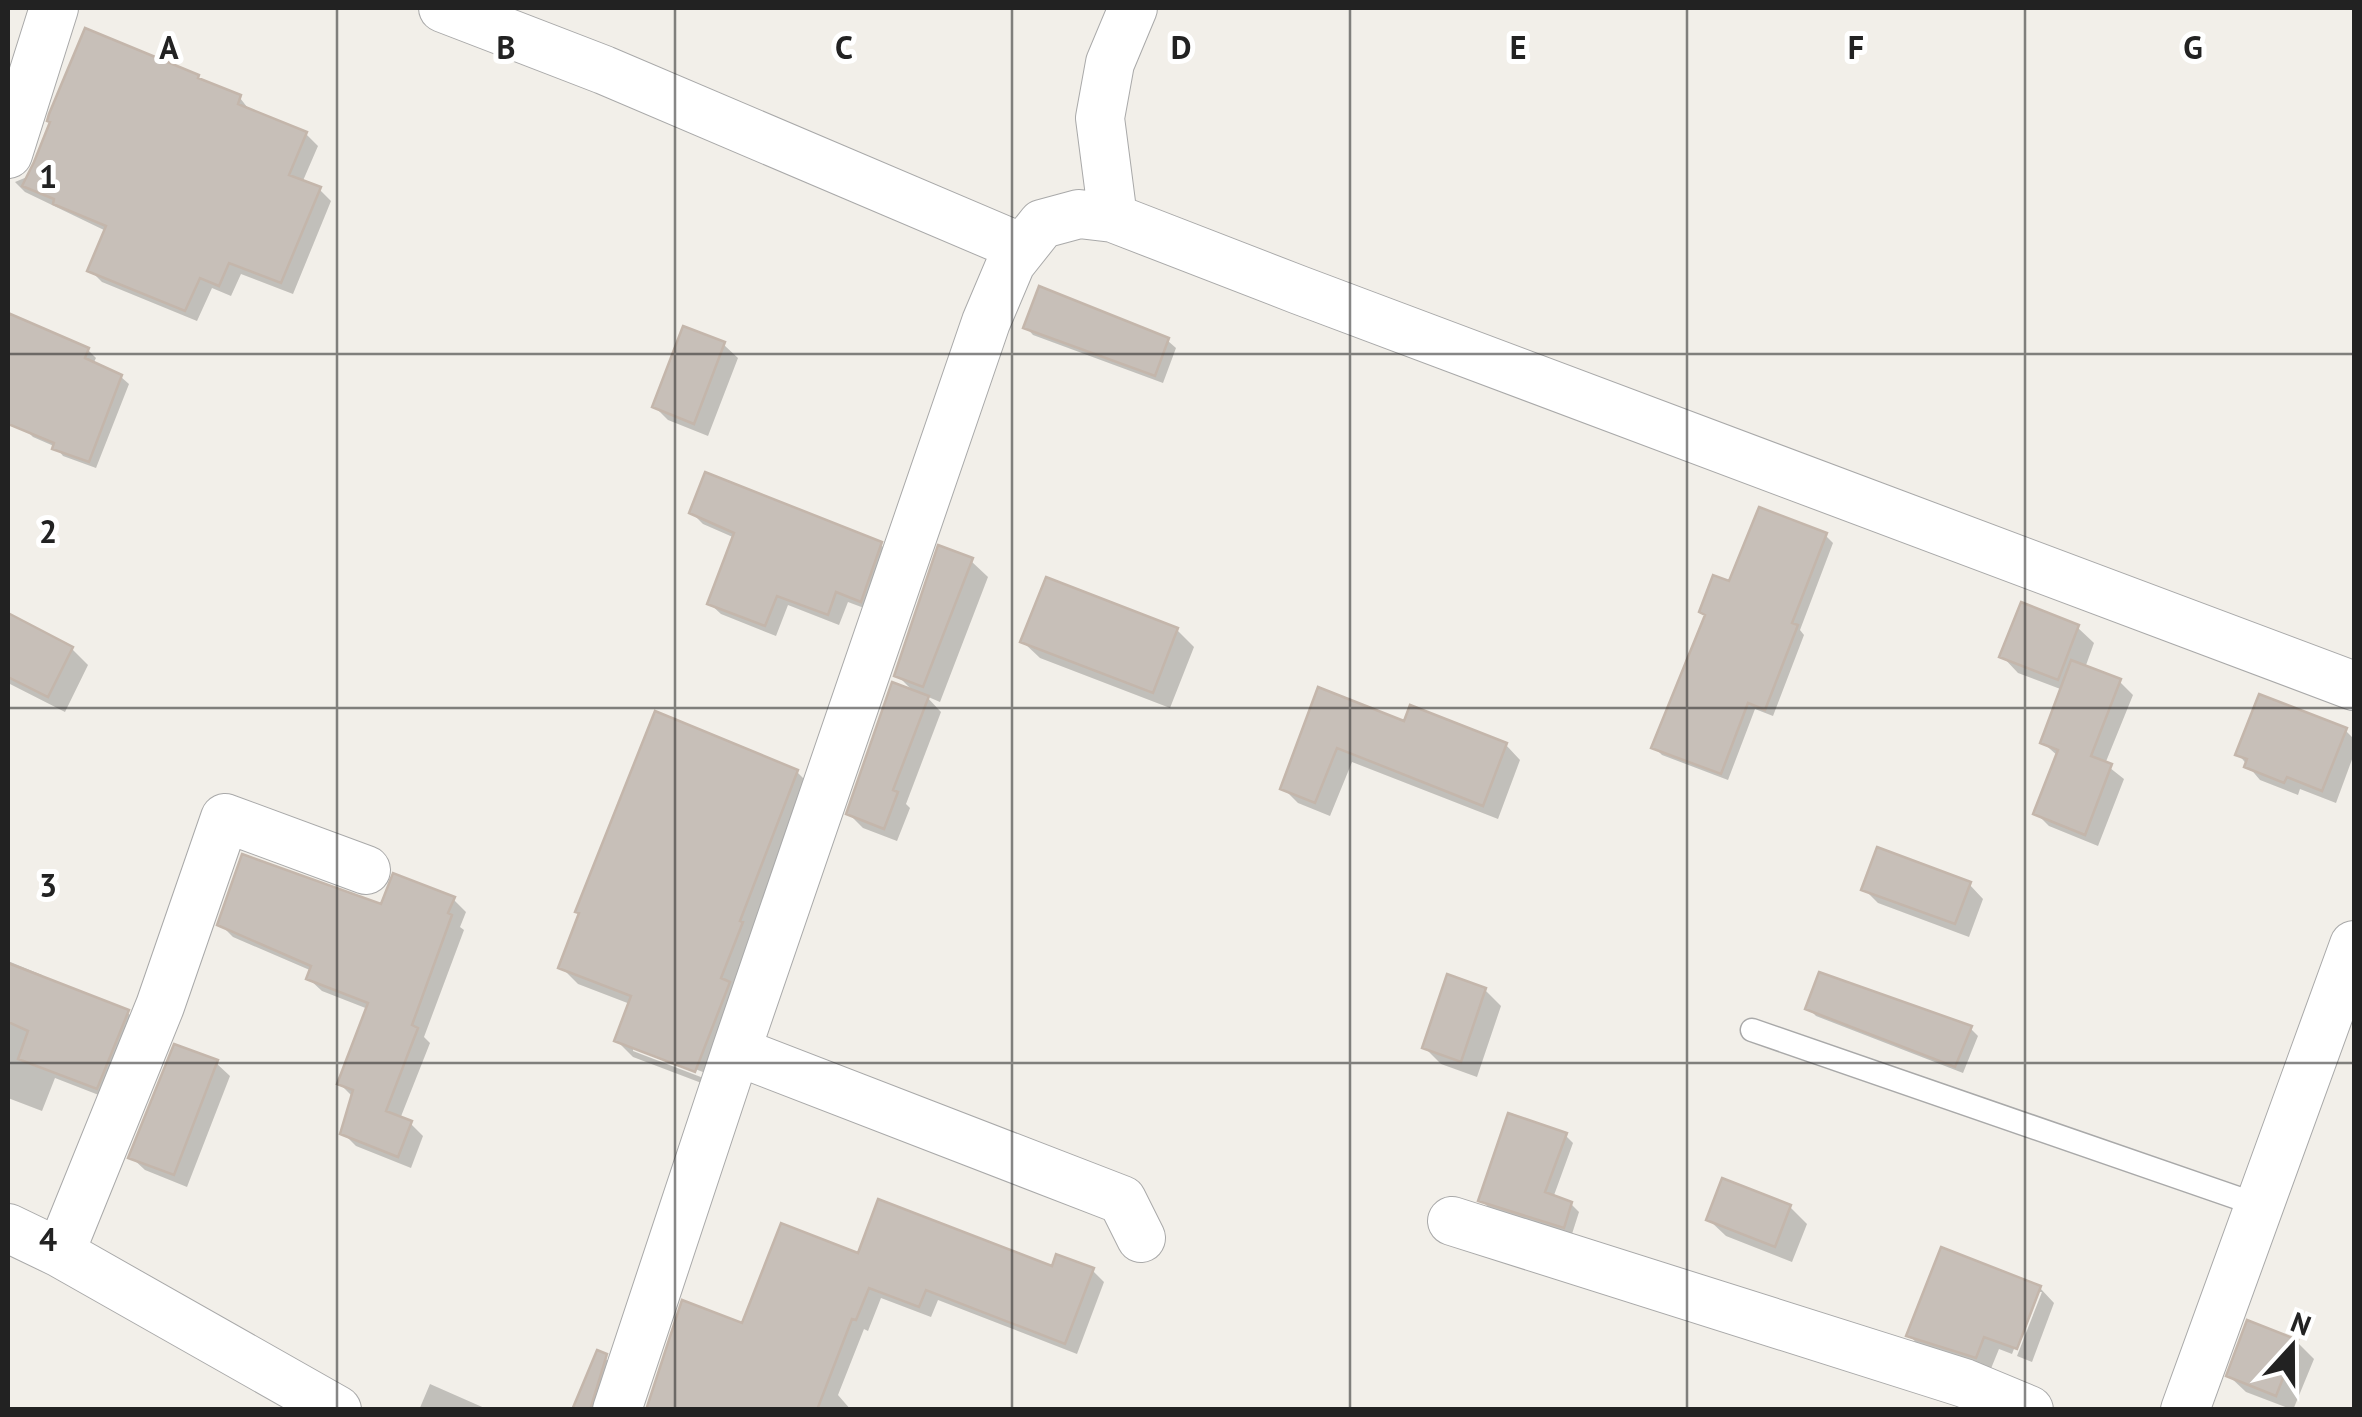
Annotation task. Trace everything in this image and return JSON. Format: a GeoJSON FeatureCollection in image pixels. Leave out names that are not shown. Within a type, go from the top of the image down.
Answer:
{"type":"FeatureCollection","features":[{"type":"Feature","properties":{"kind":"street"},"geometry":{"type":"LineString","coordinates":[[8,154],[16,108],[54,8]]}},
{"type":"Feature","properties":{"kind":"street"},"geometry":{"type":"LineString","coordinates":[[442,8],[604,70],[1020,247]]}},
{"type":"Feature","properties":{"kind":"street"},"geometry":{"type":"LineString","coordinates":[[1114,218],[1100,118],[1110,63],[1134,8]]}},
{"type":"Feature","properties":{"kind":"street"},"geometry":{"type":"LineString","coordinates":[[617,1410],[986,322],[1020,247],[1042,224],[1079,214],[1114,218],[1317,298],[2354,686]]}},
{"type":"Feature","properties":{"kind":"street"},"geometry":{"type":"LineString","coordinates":[[60,1254],[160,1006],[226,818],[366,870]]}},
{"type":"Feature","properties":{"kind":"street"},"geometry":{"type":"LineString","coordinates":[[2185,1410],[2258,1205],[2340,1025],[2354,944]]}},
{"type":"Feature","properties":{"kind":"street"},"geometry":{"type":"LineString","coordinates":[[736,1051],[1122,1200],[1141,1238]]}},
{"type":"Feature","properties":{"kind":"street"},"geometry":{"type":"LineString","coordinates":[[1452,1221],[1964,1383],[2029,1410]]}},
{"type":"Feature","properties":{"kind":"street"},"geometry":{"type":"LineString","coordinates":[[8,1228],[337,1410]]}},
{"type":"Feature","properties":{"kind":"lane"},"geometry":{"type":"LineString","coordinates":[[1752,1030],[2258,1205]]}},
{"type":"Feature","properties":{"kind":"building"},"geometry":{"type":"Polygon","coordinates":[[[85,28],[199,75],[198,78],[241,95],[238,104],[307,132],[289,175],[321,187],[281,283],[229,263],[219,286],[200,278],[185,311],[87,271],[106,226],[22,186],[85,28]]]}},
{"type":"Feature","properties":{"kind":"building"},"geometry":{"type":"Polygon","coordinates":[[[1039,286],[1169,338],[1155,376],[1023,328],[1039,286]]]}},
{"type":"Feature","properties":{"kind":"building"},"geometry":{"type":"Polygon","coordinates":[[[8,313],[89,348],[85,358],[122,375],[89,462],[52,449],[54,443],[8,424],[8,313]]]}},
{"type":"Feature","properties":{"kind":"building"},"geometry":{"type":"Polygon","coordinates":[[[683,326],[725,342],[694,424],[652,407],[683,326]]]}},
{"type":"Feature","properties":{"kind":"building"},"geometry":{"type":"Polygon","coordinates":[[[705,472],[882,542],[861,602],[836,592],[828,615],[777,596],[765,626],[707,604],[734,533],[689,513],[705,472]]]}},
{"type":"Feature","properties":{"kind":"building"},"geometry":{"type":"Polygon","coordinates":[[[1759,507],[1827,533],[1792,623],[1798,625],[1765,710],[1748,703],[1721,774],[1651,748],[1705,615],[1699,612],[1713,575],[1729,581],[1759,507]]]}},
{"type":"Feature","properties":{"kind":"building"},"geometry":{"type":"Polygon","coordinates":[[[938,545],[973,558],[923,687],[894,676],[938,545]]]}},
{"type":"Feature","properties":{"kind":"building"},"geometry":{"type":"Polygon","coordinates":[[[1046,577],[1178,628],[1153,693],[1020,642],[1046,577]]]}},
{"type":"Feature","properties":{"kind":"building"},"geometry":{"type":"Polygon","coordinates":[[[2021,602],[2079,625],[2058,680],[1999,657],[2021,602]]]}},
{"type":"Feature","properties":{"kind":"building"},"geometry":{"type":"Polygon","coordinates":[[[8,613],[73,647],[48,697],[8,677],[8,613]]]}},
{"type":"Feature","properties":{"kind":"building"},"geometry":{"type":"Polygon","coordinates":[[[2071,660],[2121,679],[2091,756],[2112,764],[2085,835],[2033,814],[2058,750],[2040,743],[2071,660]]]}},
{"type":"Feature","properties":{"kind":"building"},"geometry":{"type":"Polygon","coordinates":[[[892,682],[929,696],[893,790],[898,792],[884,829],[846,814],[892,682]]]}},
{"type":"Feature","properties":{"kind":"building"},"geometry":{"type":"Polygon","coordinates":[[[1318,687],[1404,721],[1410,705],[1507,743],[1483,806],[1337,748],[1315,803],[1280,789],[1318,687]]]}},
{"type":"Feature","properties":{"kind":"building"},"geometry":{"type":"Polygon","coordinates":[[[2259,694],[2347,728],[2322,791],[2287,777],[2284,783],[2244,767],[2247,759],[2235,755],[2259,694]]]}},
{"type":"Feature","properties":{"kind":"building"},"geometry":{"type":"Polygon","coordinates":[[[655,711],[798,770],[740,921],[743,922],[721,978],[730,982],[695,1072],[614,1041],[631,996],[558,968],[579,913],[575,912],[655,711]]]}},
{"type":"Feature","properties":{"kind":"building"},"geometry":{"type":"Polygon","coordinates":[[[1877,847],[1971,882],[1955,924],[1861,890],[1877,847]]]}},
{"type":"Feature","properties":{"kind":"building"},"geometry":{"type":"Polygon","coordinates":[[[242,854],[381,904],[393,873],[455,897],[412,1025],[418,1028],[386,1111],[412,1121],[398,1157],[340,1134],[353,1090],[337,1084],[368,1003],[306,979],[311,966],[217,925],[242,854]]]}},
{"type":"Feature","properties":{"kind":"building"},"geometry":{"type":"Polygon","coordinates":[[[8,963],[129,1010],[97,1089],[18,1059],[28,1031],[8,1022],[8,963]]]}},
{"type":"Feature","properties":{"kind":"building"},"geometry":{"type":"Polygon","coordinates":[[[1819,972],[1972,1026],[1955,1067],[1805,1009],[1819,972]]]}},
{"type":"Feature","properties":{"kind":"building"},"geometry":{"type":"Polygon","coordinates":[[[1447,974],[1486,988],[1461,1062],[1422,1048],[1447,974]]]}},
{"type":"Feature","properties":{"kind":"building"},"geometry":{"type":"Polygon","coordinates":[[[174,1044],[218,1060],[174,1175],[128,1158],[174,1044]]]}},
{"type":"Feature","properties":{"kind":"building"},"geometry":{"type":"Polygon","coordinates":[[[1508,1113],[1567,1133],[1545,1192],[1572,1202],[1564,1228],[1478,1201],[1508,1113]]]}},
{"type":"Feature","properties":{"kind":"building"},"geometry":{"type":"Polygon","coordinates":[[[1722,1178],[1791,1205],[1775,1247],[1706,1220],[1722,1178]]]}},
{"type":"Feature","properties":{"kind":"building"},"geometry":{"type":"Polygon","coordinates":[[[878,1199],[1052,1266],[1056,1254],[1094,1268],[1065,1344],[926,1290],[919,1307],[869,1288],[856,1320],[852,1319],[817,1410],[646,1410],[682,1300],[742,1323],[781,1223],[858,1253],[878,1199]]]}},
{"type":"Feature","properties":{"kind":"building"},"geometry":{"type":"Polygon","coordinates":[[[1941,1247],[2041,1286],[2017,1349],[1984,1337],[1976,1358],[1906,1336],[1941,1247]]]}},
{"type":"Feature","properties":{"kind":"building"},"geometry":{"type":"Polygon","coordinates":[[[2247,1320],[2298,1340],[2276,1396],[2226,1376],[2247,1320]]]}},
{"type":"Feature","properties":{"kind":"building"},"geometry":{"type":"Polygon","coordinates":[[[597,1350],[607,1354],[590,1410],[572,1410],[597,1350]]]}}]}
